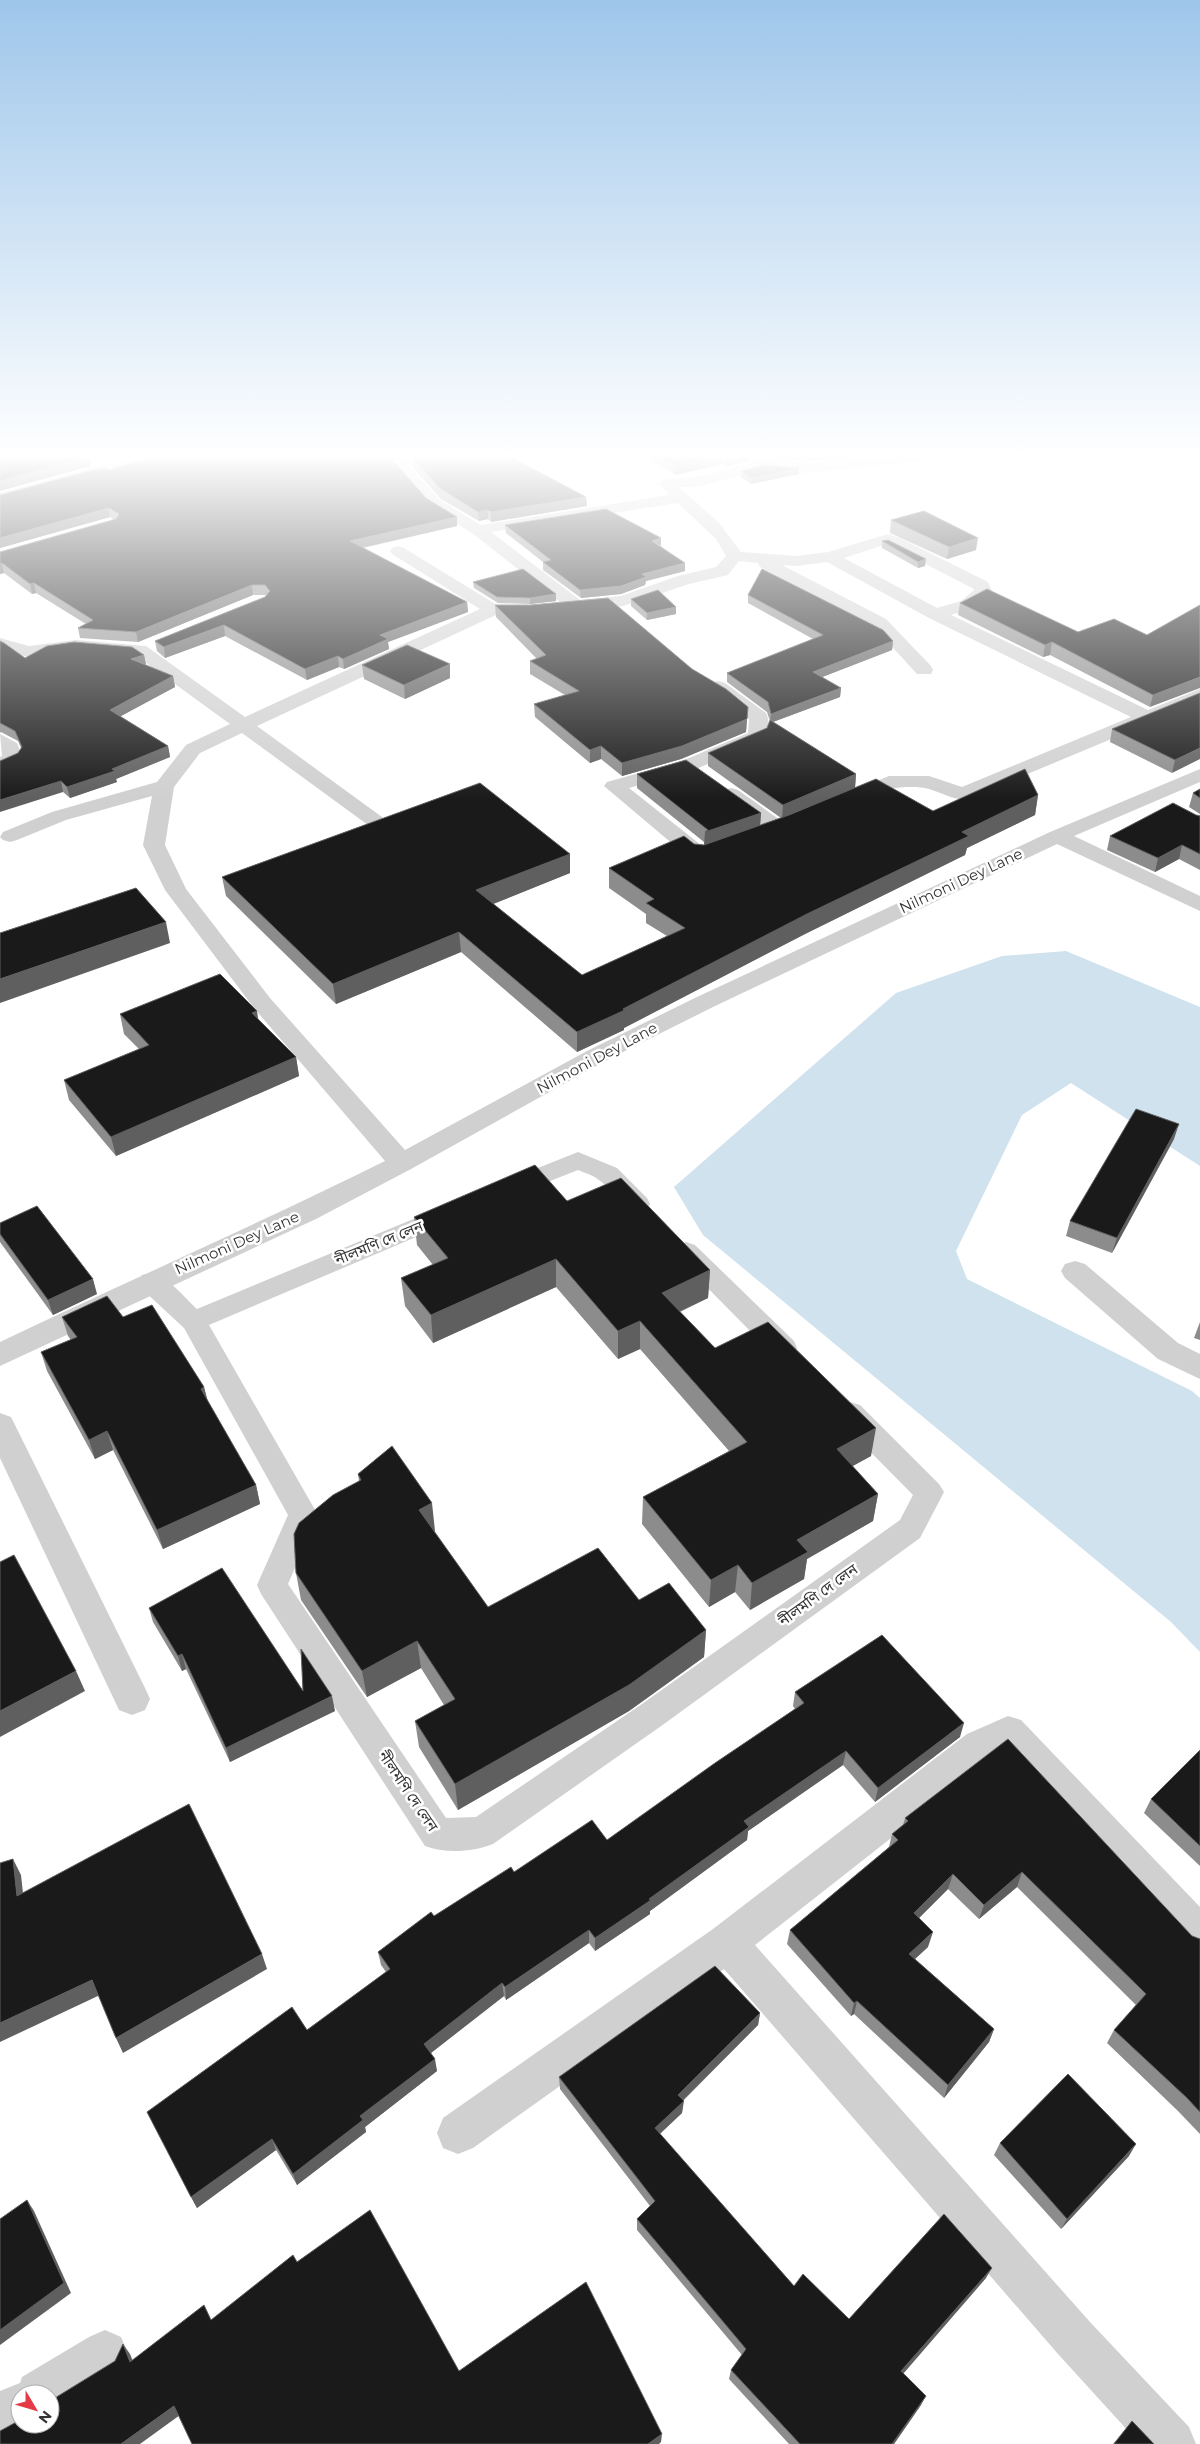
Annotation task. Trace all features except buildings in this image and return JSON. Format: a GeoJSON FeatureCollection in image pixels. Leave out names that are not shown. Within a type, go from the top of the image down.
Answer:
{"type":"FeatureCollection","features":[{"type":"Feature","properties":{"kind":"street"},"geometry":{"type":"LineString","coordinates":[[431,571],[493,610]]}},
{"type":"Feature","properties":{"kind":"street"},"geometry":{"type":"LineString","coordinates":[[531,571],[576,606]]}},
{"type":"Feature","properties":{"kind":"street"},"geometry":{"type":"LineString","coordinates":[[402,1163],[262,1003],[176,890],[154,845],[164,786],[193,749],[392,655],[493,610],[530,611],[623,601],[684,580],[722,571]]}},
{"type":"Feature","properties":{"kind":"street"},"geometry":{"type":"LineString","coordinates":[[781,571],[880,623],[924,670]]}},
{"type":"Feature","properties":{"kind":"street"},"geometry":{"type":"LineString","coordinates":[[856,571],[936,614],[1147,717]]}},
{"type":"Feature","properties":{"kind":"street"},"geometry":{"type":"LineString","coordinates":[[936,614],[967,604],[983,591],[982,586],[953,571]]}},
{"type":"Feature","properties":{"kind":"street"},"geometry":{"type":"LineString","coordinates":[[611,601],[628,616]]}},
{"type":"Feature","properties":{"kind":"street"},"geometry":{"type":"LineString","coordinates":[[0,643],[28,652]]}},
{"type":"Feature","properties":{"kind":"street"},"geometry":{"type":"LineString","coordinates":[[7,663],[28,652],[76,645],[140,650],[157,643]]}},
{"type":"Feature","properties":{"kind":"street"},"geometry":{"type":"LineString","coordinates":[[140,650],[375,821]]}},
{"type":"Feature","properties":{"kind":"street"},"geometry":{"type":"LineString","coordinates":[[700,676],[733,696],[759,717],[758,736],[689,765],[614,786],[702,857],[728,848]]}},
{"type":"Feature","properties":{"kind":"street"},"geometry":{"type":"LineString","coordinates":[[834,806],[889,782],[929,782],[962,794],[1200,694]]}},
{"type":"Feature","properties":{"kind":"street"},"geometry":{"type":"LineString","coordinates":[[0,740],[10,747],[13,758],[0,765]]}},
{"type":"Feature","properties":{"kind":"street"},"geometry":{"type":"LineString","coordinates":[[689,765],[789,825],[754,838]]}},
{"type":"Feature","properties":{"kind":"street","name":"Nilmoni Dey Lane"},"geometry":{"type":"LineString","coordinates":[[0,1355],[151,1282],[306,1212],[402,1163],[596,1056],[688,1010],[1057,836],[1200,775]]}},
{"type":"Feature","properties":{"kind":"street"},"geometry":{"type":"LineString","coordinates":[[10,836],[59,816],[164,786]]}},
{"type":"Feature","properties":{"kind":"street"},"geometry":{"type":"LineString","coordinates":[[1151,796],[1176,810]]}},
{"type":"Feature","properties":{"kind":"street"},"geometry":{"type":"LineString","coordinates":[[1057,836],[1200,904]]}},
{"type":"Feature","properties":{"kind":"street"},"geometry":{"type":"LineString","coordinates":[[1075,1271],[1168,1351],[1200,1368]]}},
{"type":"Feature","properties":{"kind":"street"},"geometry":{"type":"LineString","coordinates":[[0,1424],[132,1699]]}},
{"type":"Feature","properties":{"kind":"street"},"geometry":{"type":"LineString","coordinates":[[458,2133],[727,1943],[980,1746],[1008,1732],[1200,1935]]}},
{"type":"Feature","properties":{"kind":"street"},"geometry":{"type":"LineString","coordinates":[[727,1943],[1074,2338],[1172,2444]]}},
{"type":"Feature","properties":{"kind":"street"},"geometry":{"type":"LineString","coordinates":[[56,2384],[105,2354]]}},
{"type":"Feature","properties":{"kind":"lane","name":"নীলমণি দে লেন"},"geometry":{"type":"LineString","coordinates":[[193,1321],[578,1160],[608,1174],[804,1368]]}},
{"type":"Feature","properties":{"kind":"lane","name":"নীলমণি দে লেন"},"geometry":{"type":"LineString","coordinates":[[151,1282],[193,1321],[303,1515],[272,1585],[436,1835],[481,1833],[652,1714],[910,1529],[929,1492],[832,1395]]}},
{"type":"Feature","properties":{"kind":"water"},"geometry":{"type":"Polygon","coordinates":[[[1066,951],[1200,1007],[1200,1166],[1071,1083],[1022,1115],[956,1251],[967,1279],[1192,1391],[1200,1398],[1200,1652],[1171,1622],[703,1235],[674,1187],[896,993],[1002,956],[1066,951]]]}}]}
